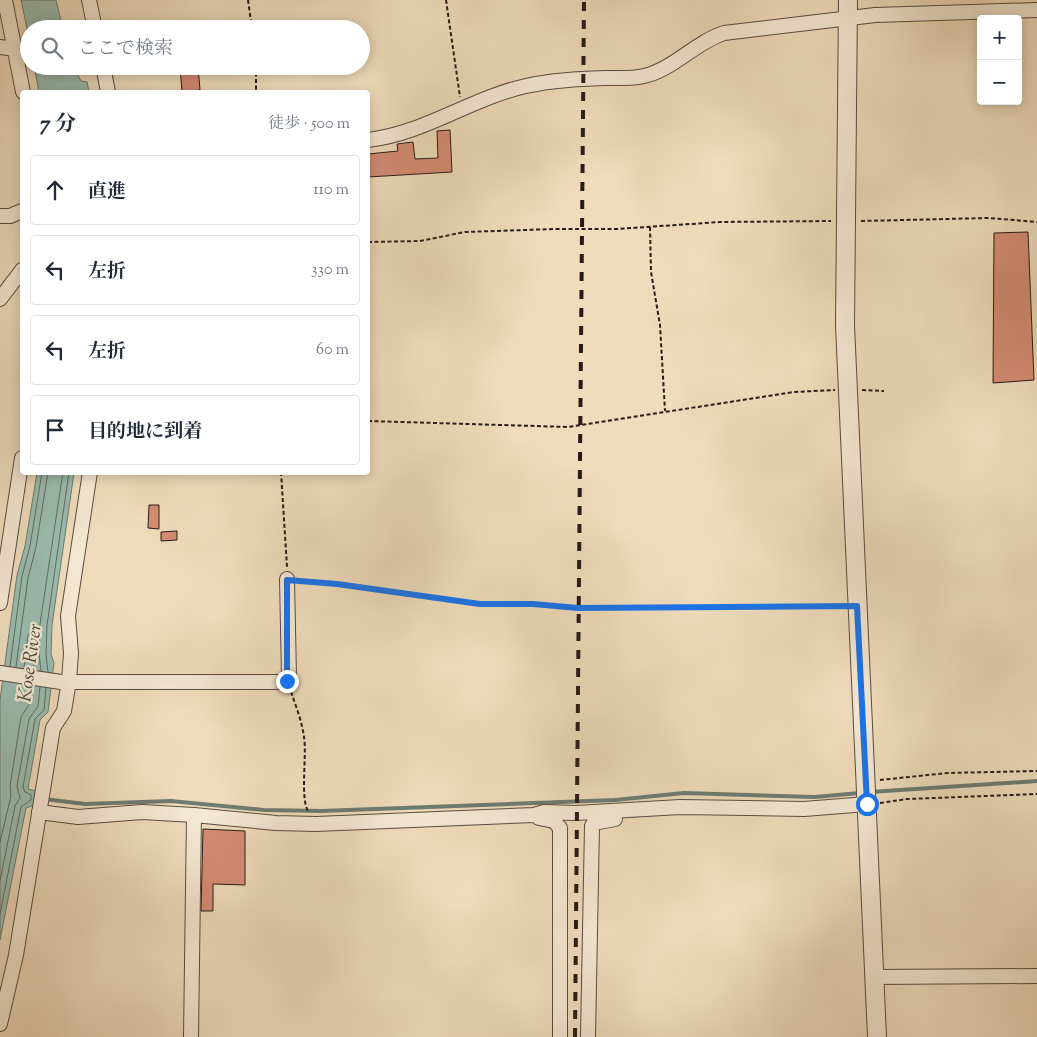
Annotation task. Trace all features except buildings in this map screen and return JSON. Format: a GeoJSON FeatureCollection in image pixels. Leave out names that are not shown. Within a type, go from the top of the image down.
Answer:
{"type":"FeatureCollection","features":[{"type":"Feature","properties":{"kind":"street"},"geometry":{"type":"LineString","coordinates":[[5,0],[23,90]]}},
{"type":"Feature","properties":{"kind":"street"},"geometry":{"type":"LineString","coordinates":[[89,0],[93,20]]}},
{"type":"Feature","properties":{"kind":"street"},"geometry":{"type":"LineString","coordinates":[[848,0],[847,389],[877,1037]]}},
{"type":"Feature","properties":{"kind":"street"},"geometry":{"type":"LineString","coordinates":[[370,140],[403,134],[505,92],[527,86],[583,79],[644,76],[661,69],[710,38],[724,33],[848,18],[1037,10]]}},
{"type":"Feature","properties":{"kind":"street"},"geometry":{"type":"LineString","coordinates":[[0,47],[15,49]]}},
{"type":"Feature","properties":{"kind":"street"},"geometry":{"type":"LineString","coordinates":[[105,75],[108,90]]}},
{"type":"Feature","properties":{"kind":"street"},"geometry":{"type":"LineString","coordinates":[[0,216],[10,216],[20,212]]}},
{"type":"Feature","properties":{"kind":"street"},"geometry":{"type":"LineString","coordinates":[[0,299],[20,273]]}},
{"type":"Feature","properties":{"kind":"street"},"geometry":{"type":"LineString","coordinates":[[0,603],[20,471]]}},
{"type":"Feature","properties":{"kind":"street"},"geometry":{"type":"LineString","coordinates":[[0,1024],[16,955],[53,728],[64,711],[65,681],[71,653],[68,616],[90,475]]}},
{"type":"Feature","properties":{"kind":"street"},"geometry":{"type":"LineString","coordinates":[[0,673],[65,681],[287,681],[287,580]]}},
{"type":"Feature","properties":{"kind":"street"},"geometry":{"type":"LineString","coordinates":[[40,810],[78,816],[142,812],[276,823],[316,824],[680,807],[804,809],[867,803]]}},
{"type":"Feature","properties":{"kind":"street"},"geometry":{"type":"LineString","coordinates":[[588,1037],[592,826],[599,821],[631,817],[657,808]]}},
{"type":"Feature","properties":{"kind":"street"},"geometry":{"type":"LineString","coordinates":[[191,1037],[194,815]]}},
{"type":"Feature","properties":{"kind":"street"},"geometry":{"type":"LineString","coordinates":[[534,815],[543,820],[554,821],[560,828],[560,1037]]}},
{"type":"Feature","properties":{"kind":"street"},"geometry":{"type":"LineString","coordinates":[[874,977],[1037,976]]}},
{"type":"Feature","properties":{"kind":"path"},"geometry":{"type":"LineString","coordinates":[[248,0],[251,20]]}},
{"type":"Feature","properties":{"kind":"path"},"geometry":{"type":"LineString","coordinates":[[446,0],[462,110]]}},
{"type":"Feature","properties":{"kind":"path"},"geometry":{"type":"LineString","coordinates":[[256,75],[256,90]]}},
{"type":"Feature","properties":{"kind":"path"},"geometry":{"type":"LineString","coordinates":[[370,242],[420,241],[465,232],[617,229],[752,221],[989,218],[1037,222]]}},
{"type":"Feature","properties":{"kind":"path"},"geometry":{"type":"LineString","coordinates":[[650,226],[651,272],[660,325],[665,411]]}},
{"type":"Feature","properties":{"kind":"path"},"geometry":{"type":"LineString","coordinates":[[370,421],[568,428],[665,411],[794,392],[847,389],[884,391]]}},
{"type":"Feature","properties":{"kind":"path"},"geometry":{"type":"LineString","coordinates":[[282,475],[287,580],[337,584],[480,604],[533,604],[578,608],[857,606]]}},
{"type":"Feature","properties":{"kind":"path"},"geometry":{"type":"LineString","coordinates":[[287,681],[304,735],[306,754],[303,803]]}},
{"type":"Feature","properties":{"kind":"path"},"geometry":{"type":"LineString","coordinates":[[866,782],[947,773],[1037,771]]}},
{"type":"Feature","properties":{"kind":"path"},"geometry":{"type":"LineString","coordinates":[[867,803],[907,799],[1037,794]]}},
{"type":"Feature","properties":{"kind":"water"},"geometry":{"type":"Polygon","coordinates":[[[21,0],[56,0],[61,20],[25,20],[21,0]]]}},
{"type":"Feature","properties":{"kind":"water"},"geometry":{"type":"Polygon","coordinates":[[[36,75],[78,75],[81,81],[87,82],[89,90],[39,90],[36,75]]]}},
{"type":"Feature","properties":{"kind":"water","name":"Kose River"},"geometry":{"type":"Polygon","coordinates":[[[37,475],[74,475],[52,625],[51,654],[54,663],[48,712],[40,720],[28,789],[37,791],[35,805],[26,808],[0,940],[0,700],[17,575],[25,546],[37,475]]]}},
{"type":"Feature","properties":{"kind":"waterway"},"geometry":{"type":"LineString","coordinates":[[870,792],[1037,781]]}},
{"type":"Feature","properties":{"kind":"waterway"},"geometry":{"type":"LineString","coordinates":[[44,799],[85,804],[171,801],[264,810],[321,811],[615,800],[684,793],[815,797],[860,793]]}},
{"type":"Feature","properties":{"kind":"railway"},"geometry":{"type":"LineString","coordinates":[[575,1037],[584,0]]}},
{"type":"Feature","properties":{"kind":"route"},"geometry":{"type":"LineString","coordinates":[[287,681],[289,677],[287,580],[295,579],[337,584],[480,604],[533,604],[578,608],[857,606],[867,804]]}}]}
